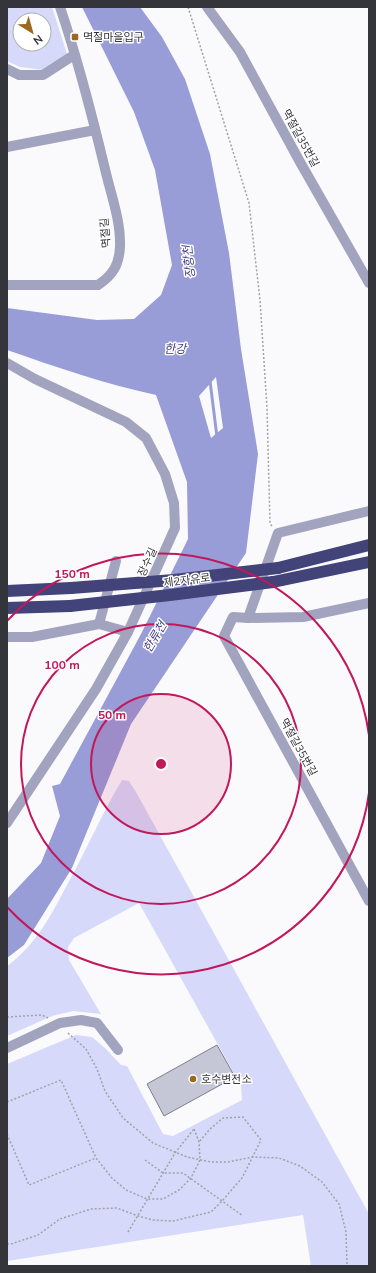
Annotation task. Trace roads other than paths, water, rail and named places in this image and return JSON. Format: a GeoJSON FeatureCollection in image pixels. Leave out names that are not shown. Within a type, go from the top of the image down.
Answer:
{"type":"FeatureCollection","features":[{"type":"Feature","properties":{"kind":"highway"},"geometry":{"type":"LineString","coordinates":[[7,591],[71,588],[174,580],[278,568],[369,545]]}},
{"type":"Feature","properties":{"kind":"highway","name":"제2자유로"},"geometry":{"type":"LineString","coordinates":[[7,608],[70,606],[170,596],[273,582],[369,562]]}},
{"type":"Feature","properties":{"kind":"street","name":"멱절길"},"geometry":{"type":"LineString","coordinates":[[7,285],[98,285],[108,278],[118,262],[120,248],[119,225],[95,130],[60,7]]}},
{"type":"Feature","properties":{"kind":"street","name":"멱절길35번길"},"geometry":{"type":"LineString","coordinates":[[207,7],[240,52],[300,162],[369,283]]}},
{"type":"Feature","properties":{"kind":"street"},"geometry":{"type":"LineString","coordinates":[[7,68],[19,75],[43,75],[74,55]]}},
{"type":"Feature","properties":{"kind":"street"},"geometry":{"type":"LineString","coordinates":[[7,147],[95,130]]}},
{"type":"Feature","properties":{"kind":"street","name":"장수길"},"geometry":{"type":"LineString","coordinates":[[7,363],[35,379],[126,422],[146,438],[165,474],[174,503],[175,528],[128,632],[96,689],[7,823]]}},
{"type":"Feature","properties":{"kind":"street"},"geometry":{"type":"LineString","coordinates":[[369,511],[278,533],[248,618],[303,617],[369,603]]}},
{"type":"Feature","properties":{"kind":"street"},"geometry":{"type":"LineString","coordinates":[[99,624],[116,562]]}},
{"type":"Feature","properties":{"kind":"street","name":"멱절길35번길"},"geometry":{"type":"LineString","coordinates":[[248,618],[233,617],[224,636],[369,901]]}},
{"type":"Feature","properties":{"kind":"street"},"geometry":{"type":"LineString","coordinates":[[7,637],[32,637],[99,624],[128,632]]}},
{"type":"Feature","properties":{"kind":"street"},"geometry":{"type":"LineString","coordinates":[[7,1048],[60,1023],[81,1020],[97,1023],[118,1050]]}},
{"type":"Feature","properties":{"kind":"water"},"geometry":{"type":"Polygon","coordinates":[[[82,7],[140,7],[162,37],[185,79],[210,154],[229,253],[241,349],[258,454],[246,553],[131,724],[72,868],[24,945],[7,958],[7,899],[41,863],[60,816],[52,786],[60,784],[141,634],[188,539],[187,482],[156,395],[137,391],[62,369],[7,350],[7,308],[97,320],[134,319],[161,295],[172,265],[155,170],[134,112],[82,7]],[[216,377],[199,396],[211,438],[223,428],[216,377]]]}},
{"type":"Feature","properties":{"kind":"waterway","name":"한류천"},"geometry":{"type":"LineString","coordinates":[[210,381],[217,437]]}},
{"type":"Feature","properties":{"kind":"place","name":"멱절마을입구"},"geometry":{"type":"Point","coordinates":[75,37]}},
{"type":"Feature","properties":{"kind":"place","name":"호수변전소"},"geometry":{"type":"Point","coordinates":[193,1079]}},
{"type":"Feature","properties":{"kind":"water label","name":"장항천"},"geometry":{"type":"Point","coordinates":[189,262]}},
{"type":"Feature","properties":{"kind":"water label","name":"한강"},"geometry":{"type":"Point","coordinates":[175,349]}}]}
